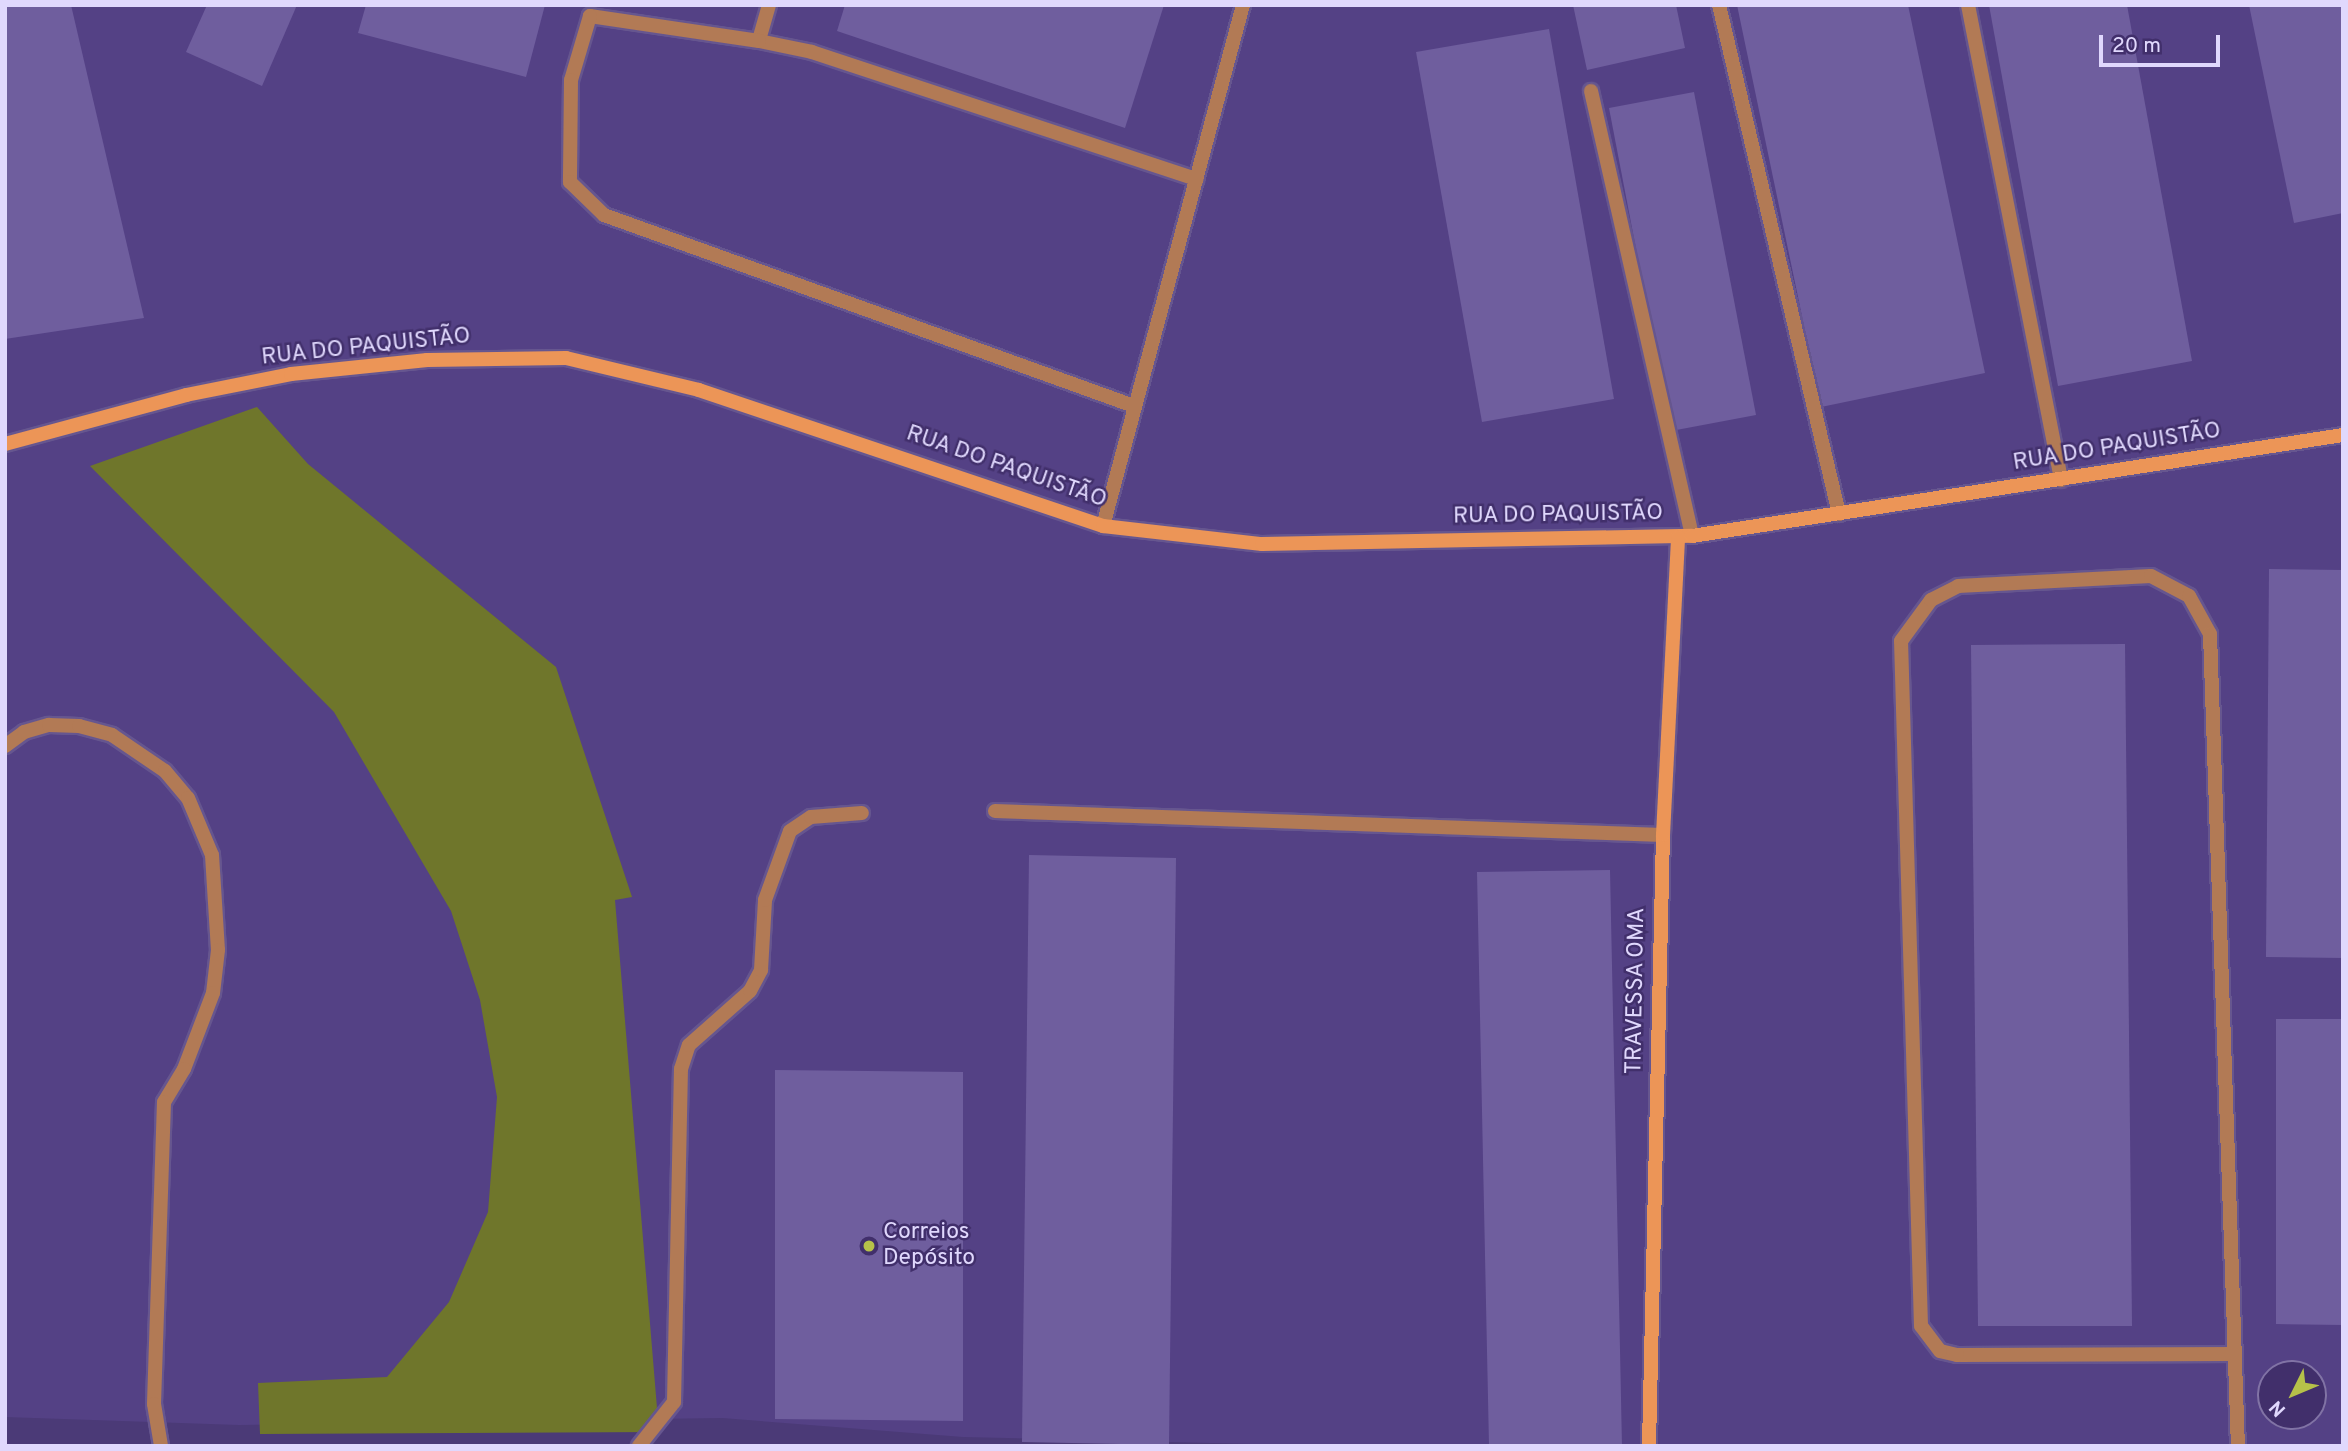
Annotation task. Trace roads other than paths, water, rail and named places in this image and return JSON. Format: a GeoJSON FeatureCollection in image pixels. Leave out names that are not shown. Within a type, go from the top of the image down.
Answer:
{"type":"FeatureCollection","features":[{"type":"Feature","properties":{"kind":"main road","name":"RUA DO PAQUISTÃO"},"geometry":{"type":"LineString","coordinates":[[5,444],[186,395],[291,374],[428,360],[566,358],[699,390],[1103,526],[1262,544],[1685,536],[2343,435]]}},
{"type":"Feature","properties":{"kind":"main road","name":"TRAVESSA OMA"},"geometry":{"type":"LineString","coordinates":[[1650,1446],[1663,835],[1685,536]]}},
{"type":"Feature","properties":{"kind":"street"},"geometry":{"type":"LineString","coordinates":[[759,41],[769,5]]}},
{"type":"Feature","properties":{"kind":"street"},"geometry":{"type":"LineString","coordinates":[[1103,526],[1243,5]]}},
{"type":"Feature","properties":{"kind":"street"},"geometry":{"type":"LineString","coordinates":[[1719,5],[1839,514]]}},
{"type":"Feature","properties":{"kind":"street"},"geometry":{"type":"LineString","coordinates":[[1968,5],[2062,480]]}},
{"type":"Feature","properties":{"kind":"street"},"geometry":{"type":"LineString","coordinates":[[1134,406],[604,215],[570,182],[571,80],[590,16],[759,41],[812,52],[1197,178]]}},
{"type":"Feature","properties":{"kind":"street"},"geometry":{"type":"LineString","coordinates":[[1591,91],[1685,536]]}},
{"type":"Feature","properties":{"kind":"street"},"geometry":{"type":"LineString","coordinates":[[2235,1354],[1957,1355],[1940,1351],[1921,1326],[1901,641],[1931,600],[1958,586],[2151,576],[2189,596],[2210,634],[2235,1354],[2238,1446]]}},
{"type":"Feature","properties":{"kind":"street"},"geometry":{"type":"LineString","coordinates":[[5,746],[24,732],[48,725],[112,735],[141,750],[188,798],[212,855],[218,950],[213,993],[195,1045],[164,1102],[153,1404],[161,1446]]}},
{"type":"Feature","properties":{"kind":"street"},"geometry":{"type":"LineString","coordinates":[[995,811],[1663,835]]}},
{"type":"Feature","properties":{"kind":"street"},"geometry":{"type":"LineString","coordinates":[[639,1446],[674,1402],[681,1069],[690,1045],[750,991],[761,970],[765,900],[790,831],[811,817],[862,813]]}},
{"type":"Feature","properties":{"kind":"place","name":"Correios Depósito"},"geometry":{"type":"Point","coordinates":[869,1246]}}]}
